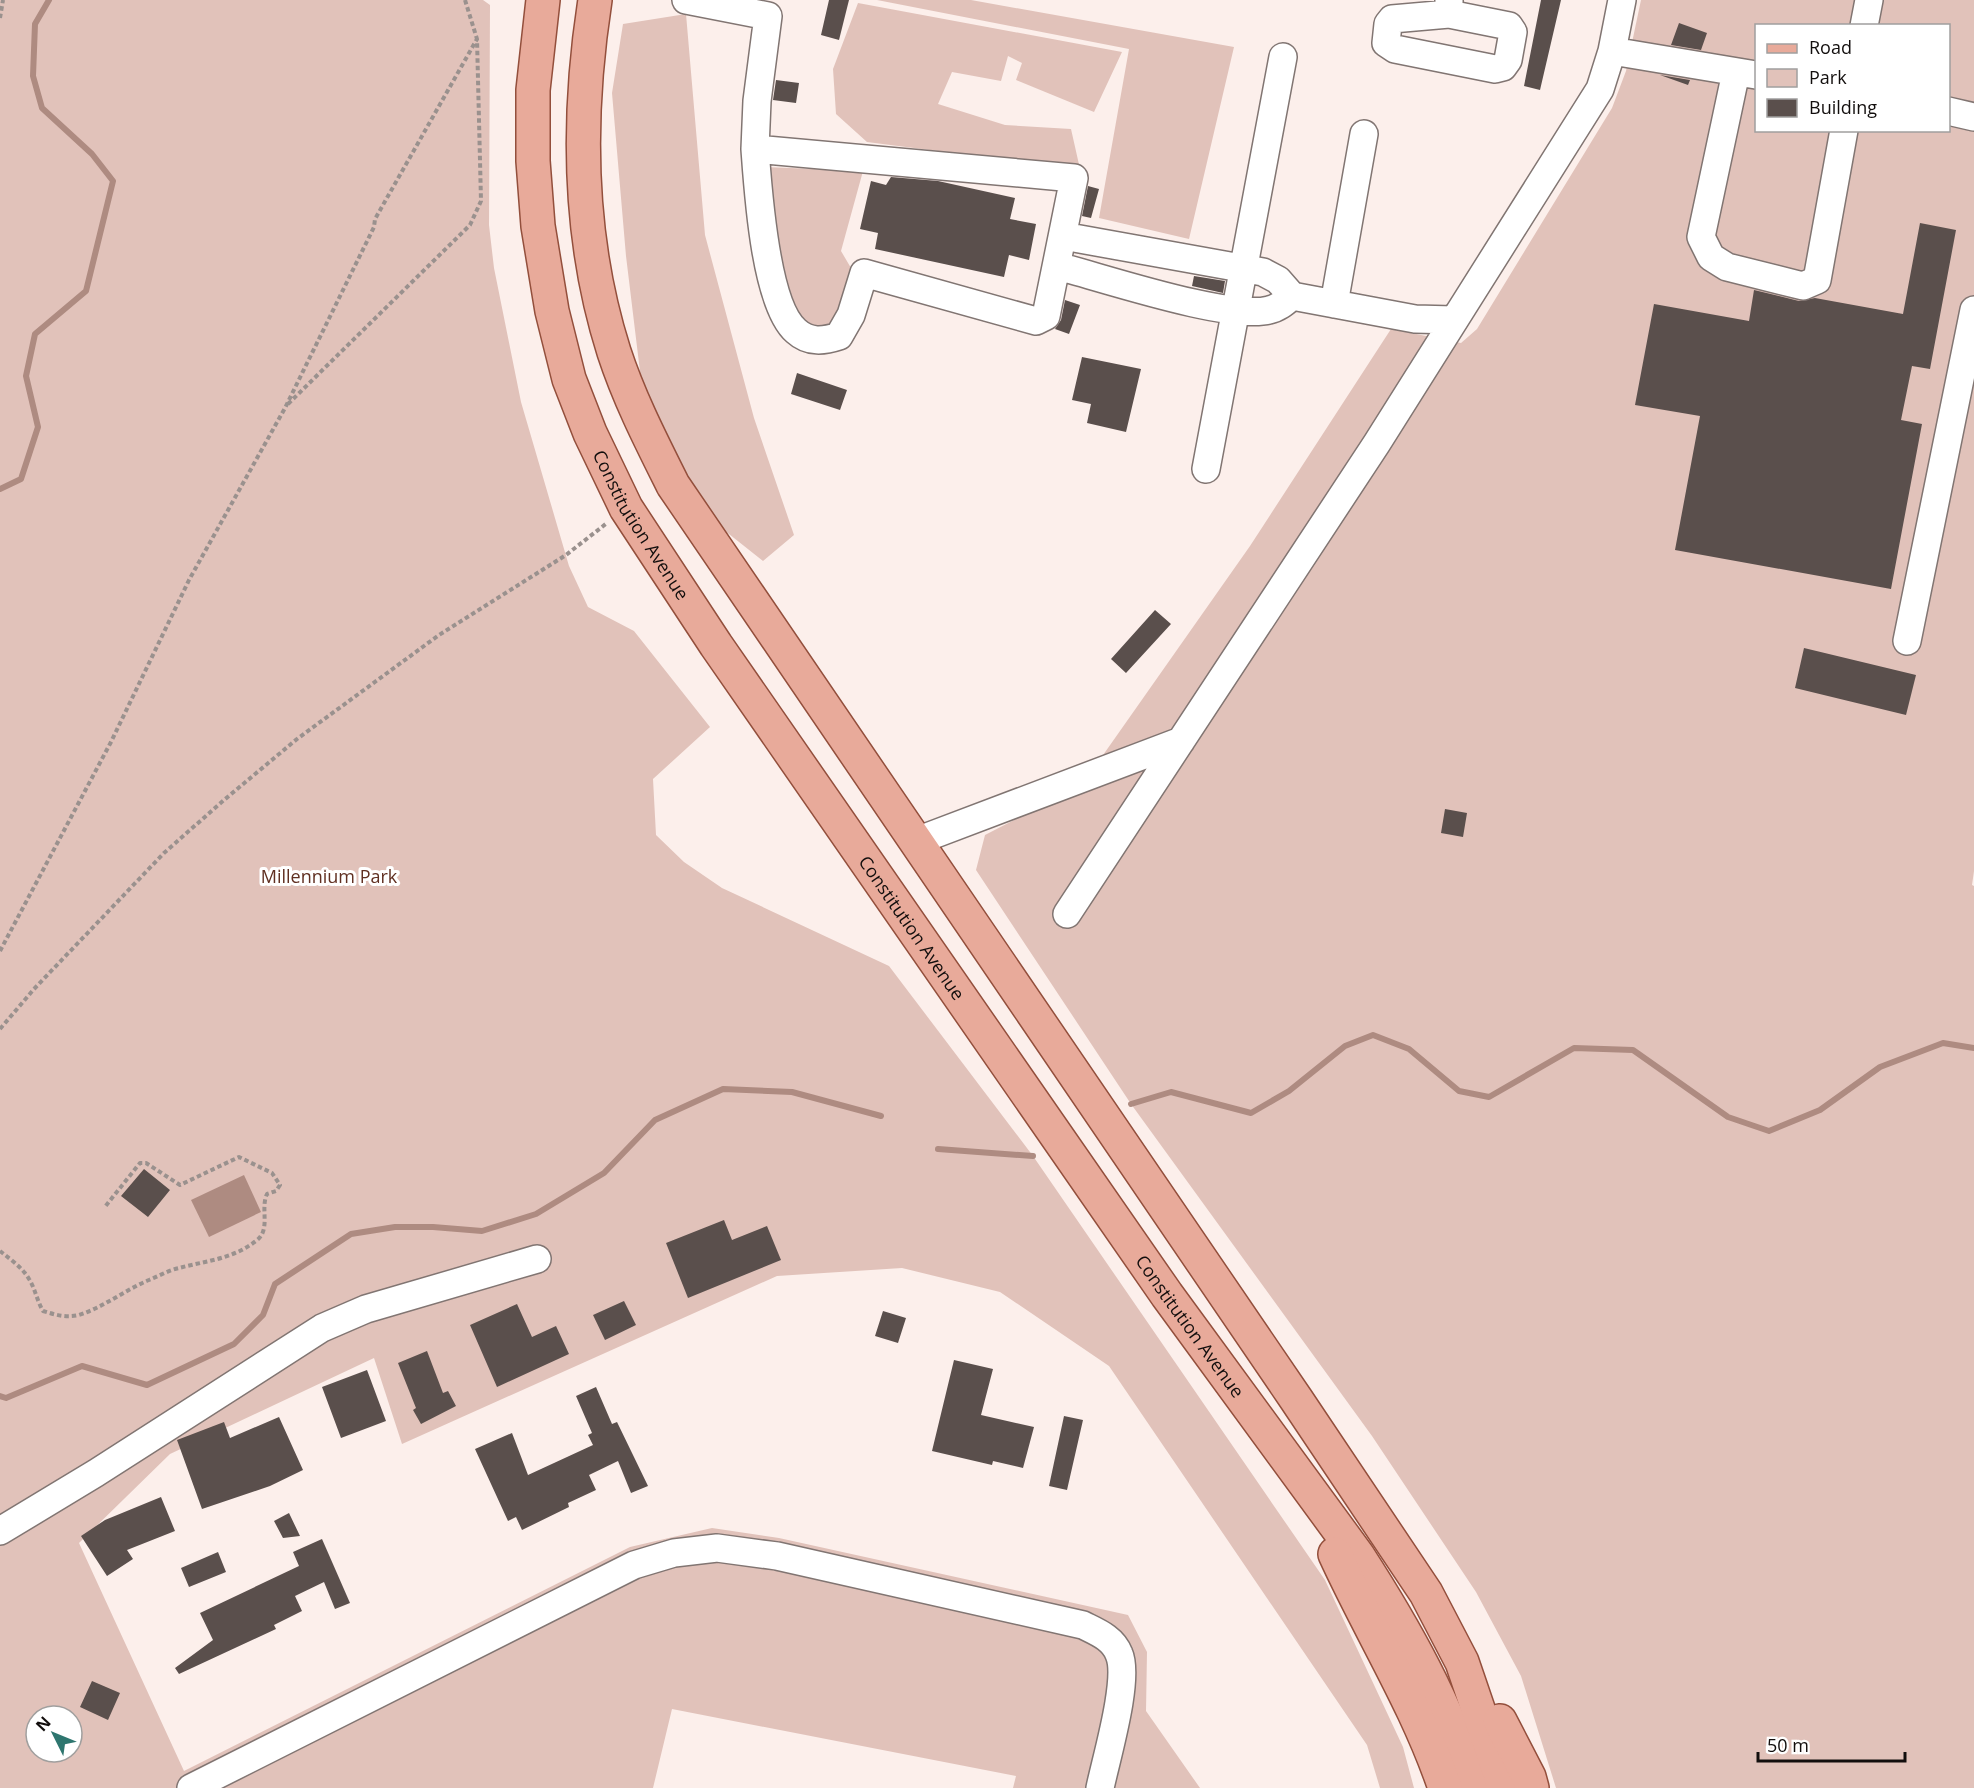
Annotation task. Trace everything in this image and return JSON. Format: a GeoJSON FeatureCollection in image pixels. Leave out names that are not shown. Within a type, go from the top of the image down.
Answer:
{"type":"FeatureCollection","features":[{"type":"Feature","properties":{"kind":"main road","name":"Constitution Avenue"},"geometry":{"type":"LineString","coordinates":[[543,0],[532,90],[533,161],[538,226],[552,311],[568,379],[590,433],[626,507],[716,645],[1167,1295],[1310,1488],[1392,1610],[1441,1701],[1461,1748],[1473,1788]]}},
{"type":"Feature","properties":{"kind":"main road"},"geometry":{"type":"LineString","coordinates":[[595,0],[585,74],[582,147],[587,212],[597,280],[614,351],[638,415],[673,485],[1425,1593],[1462,1662],[1497,1715],[1529,1777],[1532,1788]]}},
{"type":"Feature","properties":{"kind":"main road"},"geometry":{"type":"LineString","coordinates":[[1310,1488],[1336,1555],[1430,1744],[1445,1788]]}},
{"type":"Feature","properties":{"kind":"main road"},"geometry":{"type":"LineString","coordinates":[[1462,1662],[1505,1788]]}},
{"type":"Feature","properties":{"kind":"street"},"geometry":{"type":"LineString","coordinates":[[686,0],[768,16],[757,101],[755,149],[759,213],[778,302],[795,331],[809,339],[824,341],[839,336],[851,315],[864,273],[1036,321],[1046,316],[1074,178],[755,149]]}},
{"type":"Feature","properties":{"kind":"street"},"geometry":{"type":"LineString","coordinates":[[1067,914],[1377,443],[1600,89],[1612,51],[1622,0]]}},
{"type":"Feature","properties":{"kind":"street"},"geometry":{"type":"LineString","coordinates":[[1864,24],[1869,0]]}},
{"type":"Feature","properties":{"kind":"street"},"geometry":{"type":"LineString","coordinates":[[1612,51],[1746,73],[1701,237],[1711,256],[1727,267],[1803,286],[1817,280],[1844,132]]}},
{"type":"Feature","properties":{"kind":"street"},"geometry":{"type":"LineString","coordinates":[[1206,469],[1283,57]]}},
{"type":"Feature","properties":{"kind":"street"},"geometry":{"type":"LineString","coordinates":[[1950,111],[1974,117]]}},
{"type":"Feature","properties":{"kind":"street"},"geometry":{"type":"LineString","coordinates":[[1334,304],[1364,134]]}},
{"type":"Feature","properties":{"kind":"street"},"geometry":{"type":"LineString","coordinates":[[1063,236],[1244,267],[1263,272],[1278,280],[1292,296],[1415,319],[1454,320]]}},
{"type":"Feature","properties":{"kind":"street"},"geometry":{"type":"LineString","coordinates":[[1057,266],[1236,310],[1269,310],[1280,307],[1292,296]]}},
{"type":"Feature","properties":{"kind":"street"},"geometry":{"type":"LineString","coordinates":[[1908,640],[1974,309]]}},
{"type":"Feature","properties":{"kind":"street"},"geometry":{"type":"LineString","coordinates":[[914,842],[1181,741]]}},
{"type":"Feature","properties":{"kind":"street"},"geometry":{"type":"LineString","coordinates":[[0,1531],[96,1473],[322,1328],[366,1309],[537,1259]]}},
{"type":"Feature","properties":{"kind":"street"},"geometry":{"type":"LineString","coordinates":[[190,1788],[634,1565],[674,1553],[717,1548],[777,1556],[1083,1625],[1105,1635],[1120,1654],[1121,1687],[1100,1788]]}},
{"type":"Feature","properties":{"kind":"path"},"geometry":{"type":"LineString","coordinates":[[0,18],[3,0]]}},
{"type":"Feature","properties":{"kind":"path"},"geometry":{"type":"LineString","coordinates":[[285,408],[470,225],[478,213],[481,201],[477,39],[465,0]]}},
{"type":"Feature","properties":{"kind":"path"},"geometry":{"type":"LineString","coordinates":[[0,951],[111,742],[189,580],[285,408],[374,227],[375,219],[477,39]]}},
{"type":"Feature","properties":{"kind":"path"},"geometry":{"type":"LineString","coordinates":[[0,1029],[34,989],[164,853],[225,800],[297,740],[439,635],[566,555],[626,507]]}},
{"type":"Feature","properties":{"kind":"path"},"geometry":{"type":"LineString","coordinates":[[0,1251],[23,1270],[31,1281],[35,1296],[43,1311],[61,1317],[77,1315],[146,1281],[179,1268],[221,1259],[256,1241],[263,1234],[265,1226],[262,1204],[267,1194],[276,1191],[280,1185],[272,1173],[239,1157],[180,1185],[146,1163],[140,1164],[104,1208]]}},
{"type":"Feature","properties":{"kind":"green space","name":"Millennium Park"},"geometry":{"type":"Polygon","coordinates":[[[0,0],[483,0],[490,5],[489,225],[494,268],[521,402],[569,566],[588,607],[634,631],[710,727],[653,779],[656,835],[684,862],[722,888],[889,966],[1033,1156],[1325,1580],[1403,1747],[1414,1788],[1380,1788],[1367,1745],[1109,1366],[1000,1292],[902,1268],[777,1276],[402,1444],[374,1358],[170,1454],[79,1543],[184,1771],[630,1547],[712,1528],[779,1538],[1128,1615],[1147,1652],[1146,1711],[1200,1788],[1013,1788],[1016,1776],[672,1709],[653,1788],[0,1788],[0,0]]]}},
{"type":"Feature","properties":{"kind":"green space"},"geometry":{"type":"Polygon","coordinates":[[[877,0],[971,0],[1234,47],[1189,239],[1099,218],[1129,49],[877,0]]]}},
{"type":"Feature","properties":{"kind":"green space"},"geometry":{"type":"Polygon","coordinates":[[[1641,0],[1974,0],[1974,871],[1972,885],[1974,886],[1974,1788],[1556,1788],[1521,1676],[1476,1592],[1372,1436],[1131,1104],[976,870],[985,835],[1082,785],[1250,546],[1391,329],[1461,343],[1477,329],[1612,108],[1626,71],[1641,0]]]}},
{"type":"Feature","properties":{"kind":"green space"},"geometry":{"type":"Polygon","coordinates":[[[858,3],[1122,52],[1094,112],[1016,80],[1022,63],[1008,56],[1001,81],[952,72],[938,104],[1005,125],[1071,129],[1080,169],[867,142],[836,114],[833,69],[858,3]]]}},
{"type":"Feature","properties":{"kind":"green space"},"geometry":{"type":"Polygon","coordinates":[[[686,14],[705,235],[754,418],[794,535],[763,561],[705,515],[642,388],[626,256],[612,93],[623,24],[686,14]]]}},
{"type":"Feature","properties":{"kind":"green space"},"geometry":{"type":"Polygon","coordinates":[[[765,167],[863,171],[841,251],[851,268],[833,329],[801,322],[782,289],[765,167]]]}},
{"type":"Feature","properties":{"kind":"shaded area"},"geometry":{"type":"Polygon","coordinates":[[[244,1175],[261,1212],[209,1237],[191,1200],[244,1175]]]}},
{"type":"Feature","properties":{"kind":"building"},"geometry":{"type":"Polygon","coordinates":[[[829,0],[849,0],[839,40],[821,35],[829,0]]]}},
{"type":"Feature","properties":{"kind":"building"},"geometry":{"type":"Polygon","coordinates":[[[1541,0],[1561,0],[1540,90],[1524,86],[1541,0]]]}},
{"type":"Feature","properties":{"kind":"building"},"geometry":{"type":"Polygon","coordinates":[[[1679,23],[1707,33],[1701,50],[1671,45],[1679,23]]]}},
{"type":"Feature","properties":{"kind":"building"},"geometry":{"type":"Polygon","coordinates":[[[1660,75],[1690,80],[1688,85],[1660,75]]]}},
{"type":"Feature","properties":{"kind":"building"},"geometry":{"type":"Polygon","coordinates":[[[776,80],[799,83],[796,103],[773,100],[776,80]]]}},
{"type":"Feature","properties":{"kind":"building"},"geometry":{"type":"Polygon","coordinates":[[[891,177],[938,181],[1015,198],[1010,219],[1036,224],[1029,260],[1009,255],[1004,277],[875,249],[878,233],[860,229],[871,181],[886,185],[891,177]]]}},
{"type":"Feature","properties":{"kind":"building"},"geometry":{"type":"Polygon","coordinates":[[[1088,186],[1099,189],[1091,218],[1082,216],[1088,186]]]}},
{"type":"Feature","properties":{"kind":"building"},"geometry":{"type":"Polygon","coordinates":[[[1920,223],[1956,230],[1930,369],[1912,366],[1901,420],[1922,424],[1891,589],[1675,550],[1700,416],[1635,405],[1654,304],[1749,321],[1754,290],[1799,301],[1815,298],[1903,314],[1920,223]]]}},
{"type":"Feature","properties":{"kind":"building"},"geometry":{"type":"Polygon","coordinates":[[[1194,276],[1225,281],[1223,293],[1192,286],[1194,276]]]}},
{"type":"Feature","properties":{"kind":"building"},"geometry":{"type":"Polygon","coordinates":[[[1065,300],[1080,305],[1069,334],[1055,329],[1061,320],[1065,300]]]}},
{"type":"Feature","properties":{"kind":"building"},"geometry":{"type":"Polygon","coordinates":[[[1082,357],[1141,369],[1126,432],[1087,423],[1091,404],[1072,400],[1082,357]]]}},
{"type":"Feature","properties":{"kind":"building"},"geometry":{"type":"Polygon","coordinates":[[[797,373],[847,390],[840,410],[791,394],[797,373]]]}},
{"type":"Feature","properties":{"kind":"building"},"geometry":{"type":"Polygon","coordinates":[[[1155,610],[1171,624],[1126,673],[1111,659],[1155,610]]]}},
{"type":"Feature","properties":{"kind":"building"},"geometry":{"type":"Polygon","coordinates":[[[1804,648],[1916,675],[1906,715],[1795,688],[1804,648]]]}},
{"type":"Feature","properties":{"kind":"building"},"geometry":{"type":"Polygon","coordinates":[[[1445,809],[1467,813],[1463,837],[1441,833],[1445,809]]]}},
{"type":"Feature","properties":{"kind":"building"},"geometry":{"type":"Polygon","coordinates":[[[144,1169],[170,1190],[148,1217],[121,1196],[144,1169]]]}},
{"type":"Feature","properties":{"kind":"building"},"geometry":{"type":"Polygon","coordinates":[[[724,1220],[732,1240],[767,1226],[781,1260],[688,1298],[666,1243],[724,1220]]]}},
{"type":"Feature","properties":{"kind":"building"},"geometry":{"type":"Polygon","coordinates":[[[624,1301],[636,1325],[605,1340],[593,1315],[624,1301]]]}},
{"type":"Feature","properties":{"kind":"building"},"geometry":{"type":"Polygon","coordinates":[[[517,1304],[532,1337],[556,1326],[569,1354],[497,1387],[470,1325],[517,1304]]]}},
{"type":"Feature","properties":{"kind":"building"},"geometry":{"type":"Polygon","coordinates":[[[883,1311],[906,1318],[898,1343],[875,1336],[883,1311]]]}},
{"type":"Feature","properties":{"kind":"building"},"geometry":{"type":"Polygon","coordinates":[[[427,1351],[443,1393],[448,1391],[456,1406],[421,1424],[413,1410],[416,1408],[398,1363],[427,1351]]]}},
{"type":"Feature","properties":{"kind":"building"},"geometry":{"type":"Polygon","coordinates":[[[954,1360],[993,1369],[981,1415],[1034,1427],[1023,1468],[993,1461],[992,1465],[932,1451],[954,1360]]]}},
{"type":"Feature","properties":{"kind":"building"},"geometry":{"type":"Polygon","coordinates":[[[367,1370],[386,1421],[341,1438],[322,1387],[367,1370]]]}},
{"type":"Feature","properties":{"kind":"building"},"geometry":{"type":"Polygon","coordinates":[[[596,1387],[612,1424],[617,1422],[648,1486],[631,1493],[618,1461],[589,1475],[596,1490],[568,1503],[569,1507],[522,1530],[516,1517],[508,1521],[475,1449],[512,1433],[528,1475],[593,1445],[588,1435],[592,1433],[576,1396],[596,1387]]]}},
{"type":"Feature","properties":{"kind":"building"},"geometry":{"type":"Polygon","coordinates":[[[1064,1416],[1083,1420],[1067,1490],[1049,1486],[1064,1416]]]}},
{"type":"Feature","properties":{"kind":"building"},"geometry":{"type":"Polygon","coordinates":[[[279,1417],[303,1470],[270,1486],[202,1509],[177,1440],[224,1422],[230,1438],[279,1417]]]}},
{"type":"Feature","properties":{"kind":"building"},"geometry":{"type":"Polygon","coordinates":[[[161,1497],[175,1531],[127,1550],[133,1559],[107,1576],[81,1536],[105,1520],[161,1497]]]}},
{"type":"Feature","properties":{"kind":"building"},"geometry":{"type":"Polygon","coordinates":[[[289,1513],[300,1536],[283,1538],[274,1521],[289,1513]]]}},
{"type":"Feature","properties":{"kind":"building"},"geometry":{"type":"Polygon","coordinates":[[[322,1539],[350,1603],[335,1609],[324,1582],[295,1596],[302,1611],[274,1625],[276,1629],[179,1674],[175,1668],[213,1640],[200,1613],[299,1566],[293,1552],[322,1539]]]}},
{"type":"Feature","properties":{"kind":"building"},"geometry":{"type":"Polygon","coordinates":[[[218,1552],[226,1572],[189,1587],[181,1568],[218,1552]]]}},
{"type":"Feature","properties":{"kind":"building"},"geometry":{"type":"Polygon","coordinates":[[[92,1681],[120,1693],[108,1720],[84,1709],[84,1704],[81,1704],[92,1681]]]}},
{"type":"Feature","properties":{"kind":"waterway"},"geometry":{"type":"LineString","coordinates":[[0,489],[21,479],[38,427],[26,376],[35,334],[86,291],[113,181],[92,154],[42,108],[33,76],[35,24],[49,0]]}},
{"type":"Feature","properties":{"kind":"waterway"},"geometry":{"type":"LineString","coordinates":[[1131,1104],[1171,1092],[1251,1113],[1289,1091],[1345,1046],[1373,1035],[1409,1049],[1459,1091],[1489,1097],[1574,1048],[1633,1050],[1728,1117],[1769,1131],[1820,1110],[1880,1067],[1943,1043],[1974,1048]]}},
{"type":"Feature","properties":{"kind":"waterway"},"geometry":{"type":"LineString","coordinates":[[0,1396],[6,1398],[82,1366],[147,1385],[234,1344],[263,1315],[275,1284],[351,1234],[395,1227],[482,1231],[536,1214],[604,1173],[655,1120],[723,1089],[792,1092],[881,1116]]}},
{"type":"Feature","properties":{"kind":"waterway"},"geometry":{"type":"LineString","coordinates":[[938,1149],[1033,1156]]}}]}
